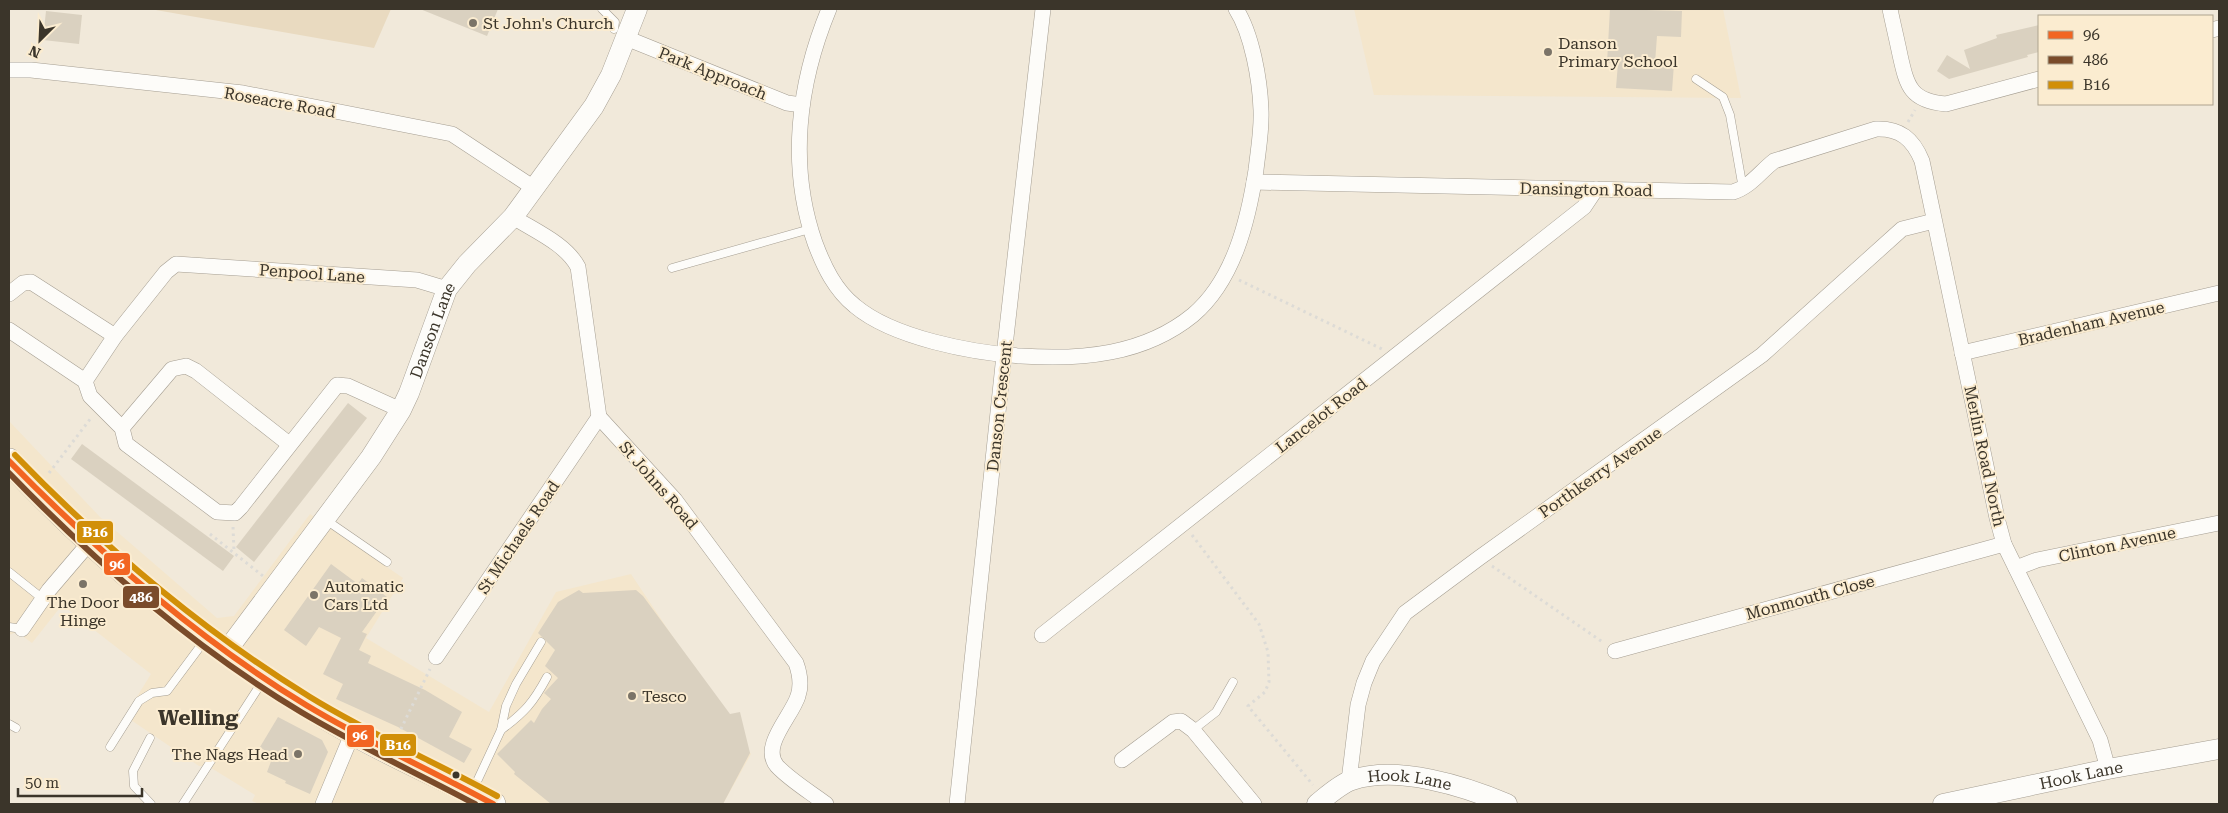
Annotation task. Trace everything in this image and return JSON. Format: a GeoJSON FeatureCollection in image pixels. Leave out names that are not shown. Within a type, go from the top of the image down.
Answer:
{"type":"FeatureCollection","features":[{"type":"Feature","properties":{"kind":"main road"},"geometry":{"type":"LineString","coordinates":[[9,461],[90,542],[216,646],[263,679],[352,732],[482,798]]}},
{"type":"Feature","properties":{"kind":"street","name":"Danson Lane"},"geometry":{"type":"LineString","coordinates":[[216,646],[275,586],[371,457],[401,410],[409,393],[446,289],[466,264],[513,217],[594,106],[611,75],[618,30],[637,9]]}},
{"type":"Feature","properties":{"kind":"street"},"geometry":{"type":"LineString","coordinates":[[829,9],[810,60],[802,105],[799,174],[810,229],[822,263],[840,292],[868,315],[893,327],[931,340],[971,350],[1004,355],[1083,357],[1116,352],[1146,342],[1193,314],[1211,295],[1238,248],[1254,182],[1260,144],[1261,111],[1258,80],[1250,44],[1236,9]]}},
{"type":"Feature","properties":{"kind":"street","name":"Danson Crescent"},"geometry":{"type":"LineString","coordinates":[[957,804],[1004,355],[1043,9]]}},
{"type":"Feature","properties":{"kind":"street"},"geometry":{"type":"LineString","coordinates":[[1890,9],[1906,82],[1923,99],[1934,103],[1946,104],[2038,79]]}},
{"type":"Feature","properties":{"kind":"street","name":"Park Approach"},"geometry":{"type":"LineString","coordinates":[[618,30],[787,102],[802,105]]}},
{"type":"Feature","properties":{"kind":"street","name":"Roseacre Road"},"geometry":{"type":"LineString","coordinates":[[9,70],[31,70],[244,94],[452,134],[534,188]]}},
{"type":"Feature","properties":{"kind":"street"},"geometry":{"type":"LineString","coordinates":[[1743,189],[1774,161],[1876,129],[1888,128],[1900,133]]}},
{"type":"Feature","properties":{"kind":"street","name":"Merlin Road North"},"geometry":{"type":"LineString","coordinates":[[1900,133],[1917,149],[1922,161],[2004,544],[2100,740],[2108,769]]}},
{"type":"Feature","properties":{"kind":"street","name":"Dansington Road"},"geometry":{"type":"LineString","coordinates":[[1254,182],[1722,193],[1743,189]]}},
{"type":"Feature","properties":{"kind":"street","name":"Lancelot Road"},"geometry":{"type":"LineString","coordinates":[[1042,636],[1584,207],[1596,189]]}},
{"type":"Feature","properties":{"kind":"street"},"geometry":{"type":"LineString","coordinates":[[513,217],[565,251],[573,258],[578,267],[599,417]]}},
{"type":"Feature","properties":{"kind":"street","name":"Porthkerry Avenue"},"geometry":{"type":"LineString","coordinates":[[1349,781],[1358,704],[1364,682],[1373,661],[1406,614],[1479,558],[1762,355],[1902,229],[1934,220]]}},
{"type":"Feature","properties":{"kind":"street","name":"Penpool Lane"},"geometry":{"type":"LineString","coordinates":[[115,336],[166,272],[176,264],[418,280],[446,289]]}},
{"type":"Feature","properties":{"kind":"street"},"geometry":{"type":"LineString","coordinates":[[9,294],[23,283],[31,282],[115,336],[85,382]]}},
{"type":"Feature","properties":{"kind":"street","name":"Bradenham Avenue"},"geometry":{"type":"LineString","coordinates":[[1962,353],[2219,293]]}},
{"type":"Feature","properties":{"kind":"street"},"geometry":{"type":"LineString","coordinates":[[9,330],[85,382],[90,396],[122,428],[126,444],[217,512],[233,513],[241,506],[337,385],[348,386],[401,410]]}},
{"type":"Feature","properties":{"kind":"street"},"geometry":{"type":"LineString","coordinates":[[122,428],[172,369],[186,366],[196,371],[290,444]]}},
{"type":"Feature","properties":{"kind":"street","name":"St Michaels Road"},"geometry":{"type":"LineString","coordinates":[[436,657],[599,417]]}},
{"type":"Feature","properties":{"kind":"street","name":"St Johns Road"},"geometry":{"type":"LineString","coordinates":[[599,417],[675,500],[796,663],[800,674],[798,698],[772,744],[772,756],[776,765],[826,804]]}},
{"type":"Feature","properties":{"kind":"street","name":"Clinton Avenue"},"geometry":{"type":"LineString","coordinates":[[2016,568],[2037,560],[2219,523]]}},
{"type":"Feature","properties":{"kind":"street"},"geometry":{"type":"LineString","coordinates":[[15,628],[43,599],[90,542]]}},
{"type":"Feature","properties":{"kind":"street","name":"Monmouth Close"},"geometry":{"type":"LineString","coordinates":[[1615,651],[2004,544]]}},
{"type":"Feature","properties":{"kind":"street"},"geometry":{"type":"LineString","coordinates":[[1122,760],[1173,722],[1181,721],[1193,730],[1254,804]]}},
{"type":"Feature","properties":{"kind":"street"},"geometry":{"type":"LineString","coordinates":[[325,803],[352,732]]}},
{"type":"Feature","properties":{"kind":"street","name":"Hook Lane"},"geometry":{"type":"LineString","coordinates":[[1943,804],[2108,769],[2219,749]]}},
{"type":"Feature","properties":{"kind":"street","name":"Hook Lane"},"geometry":{"type":"LineString","coordinates":[[1317,797],[1349,781],[1371,776],[1407,777],[1452,784],[1504,804]]}},
{"type":"Feature","properties":{"kind":"lane"},"geometry":{"type":"LineString","coordinates":[[602,9],[618,30]]}},
{"type":"Feature","properties":{"kind":"lane"},"geometry":{"type":"LineString","coordinates":[[1696,79],[1723,97],[1730,115],[1743,189]]}},
{"type":"Feature","properties":{"kind":"lane"},"geometry":{"type":"LineString","coordinates":[[672,268],[810,229]]}},
{"type":"Feature","properties":{"kind":"lane"},"geometry":{"type":"LineString","coordinates":[[324,519],[387,562]]}},
{"type":"Feature","properties":{"kind":"lane"},"geometry":{"type":"LineString","coordinates":[[9,572],[43,599]]}},
{"type":"Feature","properties":{"kind":"lane"},"geometry":{"type":"LineString","coordinates":[[482,798],[506,706],[516,684],[541,642]]}},
{"type":"Feature","properties":{"kind":"lane"},"geometry":{"type":"LineString","coordinates":[[110,747],[139,701],[152,693],[167,691],[216,646]]}},
{"type":"Feature","properties":{"kind":"lane"},"geometry":{"type":"LineString","coordinates":[[501,730],[523,713],[533,702],[547,677]]}},
{"type":"Feature","properties":{"kind":"lane"},"geometry":{"type":"LineString","coordinates":[[183,804],[263,679]]}},
{"type":"Feature","properties":{"kind":"lane"},"geometry":{"type":"LineString","coordinates":[[1193,730],[1216,712],[1233,682]]}},
{"type":"Feature","properties":{"kind":"lane"},"geometry":{"type":"LineString","coordinates":[[150,738],[133,771],[134,786],[151,804]]}},
{"type":"Feature","properties":{"kind":"path"},"geometry":{"type":"LineString","coordinates":[[1900,133],[1923,99]]}},
{"type":"Feature","properties":{"kind":"path"},"geometry":{"type":"LineString","coordinates":[[1225,273],[1387,351]]}},
{"type":"Feature","properties":{"kind":"path"},"geometry":{"type":"LineString","coordinates":[[36,489],[99,407]]}},
{"type":"Feature","properties":{"kind":"path"},"geometry":{"type":"LineString","coordinates":[[233,513],[234,552]]}},
{"type":"Feature","properties":{"kind":"path"},"geometry":{"type":"LineString","coordinates":[[1190,533],[1259,624],[1268,652],[1269,682],[1265,692],[1248,706],[1317,797]]}},
{"type":"Feature","properties":{"kind":"path"},"geometry":{"type":"LineString","coordinates":[[210,534],[275,586]]}},
{"type":"Feature","properties":{"kind":"path"},"geometry":{"type":"LineString","coordinates":[[1479,558],[1615,651]]}},
{"type":"Feature","properties":{"kind":"path"},"geometry":{"type":"LineString","coordinates":[[390,751],[436,657]]}},
{"type":"Feature","properties":{"kind":"shaded area"},"geometry":{"type":"Polygon","coordinates":[[[150,9],[391,9],[374,48],[150,9]]]}},
{"type":"Feature","properties":{"kind":"shaded area","name":"Danson Primary School"},"geometry":{"type":"Polygon","coordinates":[[[1354,9],[1723,9],[1741,98],[1374,95],[1354,9]]]}},
{"type":"Feature","properties":{"kind":"shaded area"},"geometry":{"type":"Polygon","coordinates":[[[9,421],[100,517],[217,618],[234,616],[310,514],[403,578],[366,638],[489,712],[556,592],[631,574],[751,754],[723,804],[259,804],[252,801],[255,795],[208,766],[199,766],[125,716],[151,674],[62,605],[32,643],[17,632],[9,635],[9,421]]]}},
{"type":"Feature","properties":{"kind":"building","name":"St John's Church"},"geometry":{"type":"Polygon","coordinates":[[[420,9],[498,9],[487,36],[420,9]]]}},
{"type":"Feature","properties":{"kind":"building","name":"Danson Primary School"},"geometry":{"type":"Polygon","coordinates":[[[1610,9],[1682,11],[1681,37],[1657,36],[1655,63],[1674,64],[1672,91],[1616,88],[1618,63],[1607,63],[1610,9]]]}},
{"type":"Feature","properties":{"kind":"building"},"geometry":{"type":"Polygon","coordinates":[[[46,11],[82,15],[79,44],[43,40],[46,11]]]}},
{"type":"Feature","properties":{"kind":"building"},"geometry":{"type":"Polygon","coordinates":[[[2038,25],[2038,52],[2027,55],[2028,57],[1949,79],[1937,71],[1947,55],[1970,69],[1964,50],[1997,38],[1996,35],[2038,25]]]}},
{"type":"Feature","properties":{"kind":"building"},"geometry":{"type":"Polygon","coordinates":[[[348,403],[367,418],[254,562],[236,547],[348,403]]]}},
{"type":"Feature","properties":{"kind":"building"},"geometry":{"type":"Polygon","coordinates":[[[82,444],[234,556],[223,571],[71,459],[82,444]]]}},
{"type":"Feature","properties":{"kind":"building"},"geometry":{"type":"Polygon","coordinates":[[[331,564],[358,584],[362,578],[387,597],[362,632],[367,634],[359,650],[371,656],[368,663],[425,690],[462,712],[449,737],[472,749],[464,763],[398,727],[336,699],[343,684],[323,674],[341,638],[319,627],[306,646],[284,630],[331,564]]]}},
{"type":"Feature","properties":{"kind":"building","name":"Tesco"},"geometry":{"type":"Polygon","coordinates":[[[579,590],[583,593],[636,590],[643,596],[730,714],[740,712],[750,753],[723,804],[551,804],[514,774],[515,772],[497,754],[531,720],[534,723],[542,709],[551,699],[544,693],[558,678],[545,666],[555,650],[538,633],[558,602],[579,590]]]}},
{"type":"Feature","properties":{"kind":"building","name":"The Nags Head"},"geometry":{"type":"Polygon","coordinates":[[[278,717],[322,740],[328,752],[310,794],[285,783],[286,781],[267,772],[273,756],[260,747],[278,717]]]}},
{"type":"Feature","properties":{"kind":"transit line","name":"B16"},"geometry":{"type":"LineString","coordinates":[[15,455],[83,522],[119,554],[230,644],[310,697],[379,736],[497,796]]}},
{"type":"Feature","properties":{"kind":"transit line","name":"96"},"geometry":{"type":"LineString","coordinates":[[9,461],[78,529],[114,561],[187,623],[226,652],[306,705],[376,744],[493,804]]}},
{"type":"Feature","properties":{"kind":"transit line","name":"486"},"geometry":{"type":"LineString","coordinates":[[9,473],[42,507],[112,571],[184,632],[222,660],[261,687],[322,724],[475,804]]}},
{"type":"Feature","properties":{"kind":"place","name":"St John's Church"},"geometry":{"type":"Point","coordinates":[473,23]}},
{"type":"Feature","properties":{"kind":"place","name":"Danson Primary School"},"geometry":{"type":"Point","coordinates":[1548,52]}},
{"type":"Feature","properties":{"kind":"place","name":"The Door Hinge"},"geometry":{"type":"Point","coordinates":[83,584]}},
{"type":"Feature","properties":{"kind":"place","name":"Automatic Cars Ltd"},"geometry":{"type":"Point","coordinates":[314,595]}},
{"type":"Feature","properties":{"kind":"place","name":"Tesco"},"geometry":{"type":"Point","coordinates":[632,696]}},
{"type":"Feature","properties":{"kind":"place","name":"The Nags Head"},"geometry":{"type":"Point","coordinates":[298,754]}},
{"type":"Feature","properties":{"kind":"district","name":"Welling"},"geometry":{"type":"Point","coordinates":[198,718]}}]}
